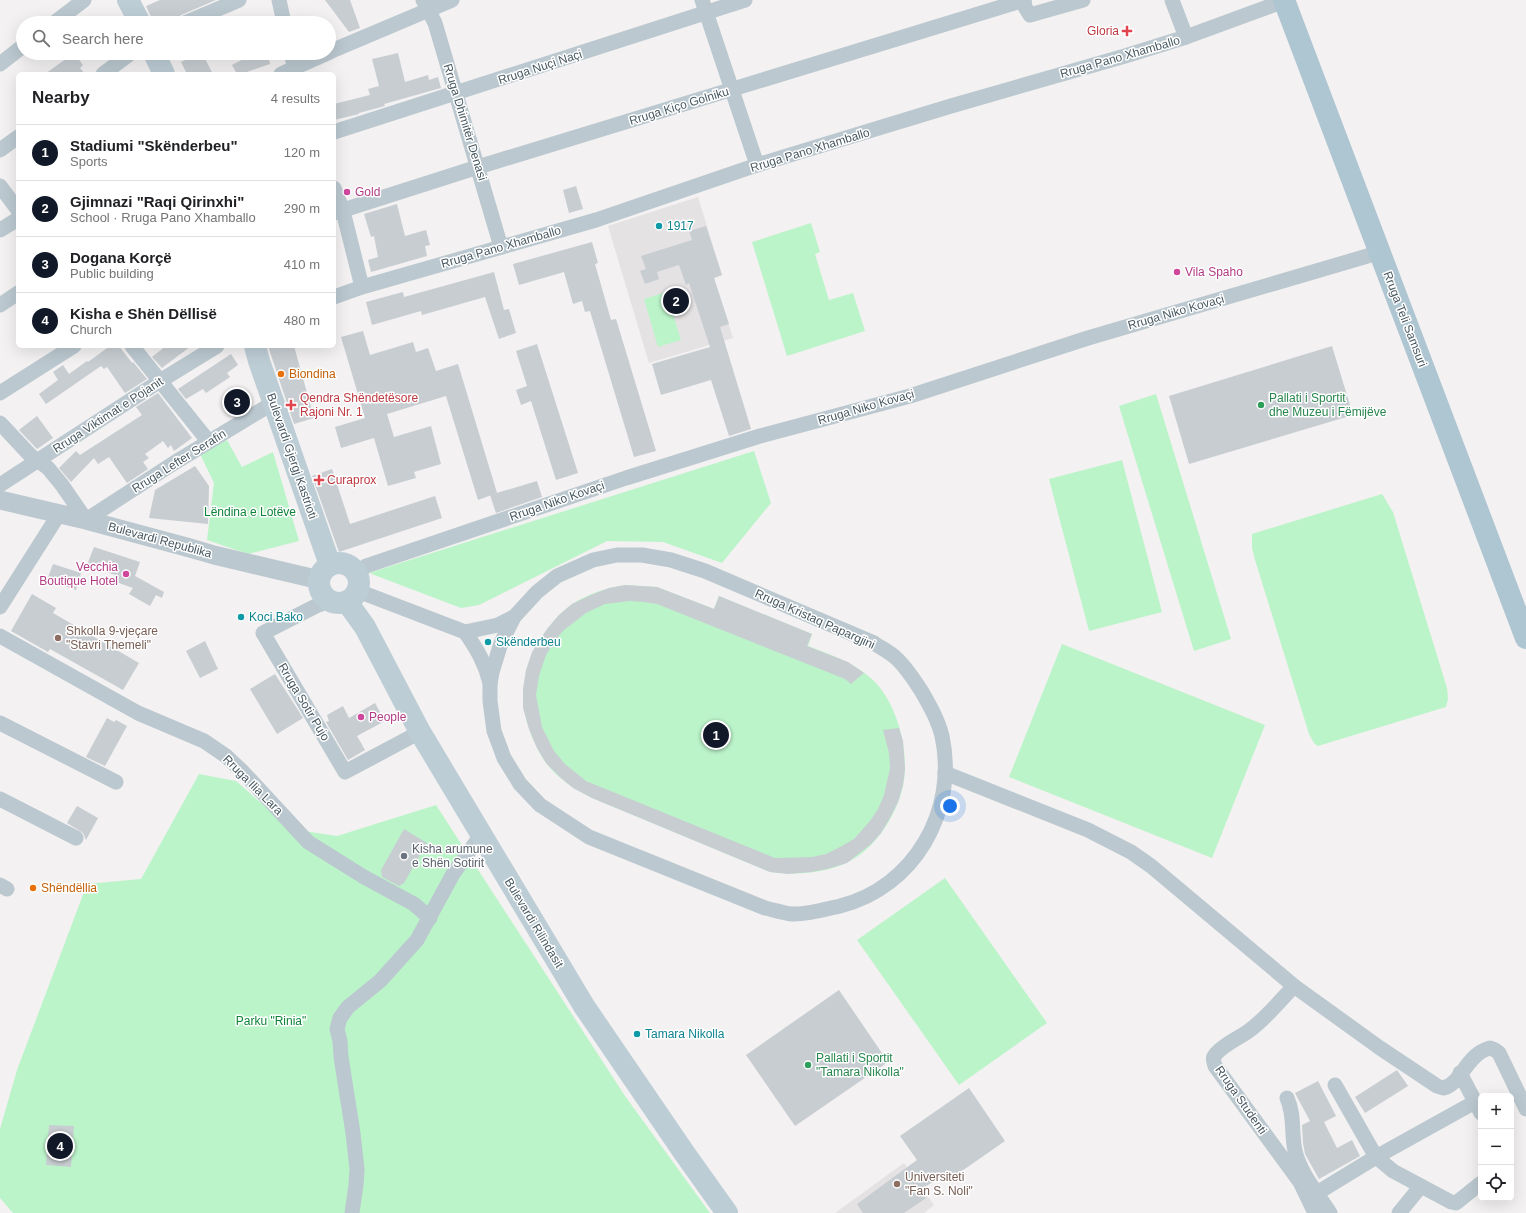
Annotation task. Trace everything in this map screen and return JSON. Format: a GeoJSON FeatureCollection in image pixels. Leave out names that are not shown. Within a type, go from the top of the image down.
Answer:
{"type":"FeatureCollection","features":[{"type":"Feature","properties":{"kind":"main road"},"geometry":{"type":"LineString","coordinates":[[128,0],[136,16]]}},
{"type":"Feature","properties":{"kind":"main road","name":"Rruga Teli Samsuri"},"geometry":{"type":"LineString","coordinates":[[1284,0],[1526,638]]}},
{"type":"Feature","properties":{"kind":"main road"},"geometry":{"type":"LineString","coordinates":[[157,60],[163,72]]}},
{"type":"Feature","properties":{"kind":"main road","name":"Bulevardi Gjergj Kastrioti"},"geometry":{"type":"LineString","coordinates":[[256,348],[325,573],[321,592],[348,592]]}},
{"type":"Feature","properties":{"kind":"main road"},"geometry":{"type":"LineString","coordinates":[[325,573],[343,563],[354,569],[348,592]]}},
{"type":"Feature","properties":{"kind":"main road","name":"Bulevardi Rilindasit"},"geometry":{"type":"LineString","coordinates":[[348,592],[420,732],[584,1006],[726,1213]]}},
{"type":"Feature","properties":{"kind":"street"},"geometry":{"type":"LineString","coordinates":[[63,16],[84,0]]}},
{"type":"Feature","properties":{"kind":"street"},"geometry":{"type":"LineString","coordinates":[[201,16],[239,0]]}},
{"type":"Feature","properties":{"kind":"street"},"geometry":{"type":"LineString","coordinates":[[279,0],[282,16]]}},
{"type":"Feature","properties":{"kind":"street"},"geometry":{"type":"LineString","coordinates":[[336,49],[426,5],[452,0]]}},
{"type":"Feature","properties":{"kind":"street","name":"Rruga Nuçi Naçi"},"geometry":{"type":"LineString","coordinates":[[336,131],[456,94],[704,6],[745,0]]}},
{"type":"Feature","properties":{"kind":"street"},"geometry":{"type":"LineString","coordinates":[[1024,0],[1025,7],[1030,16],[1083,0]]}},
{"type":"Feature","properties":{"kind":"street","name":"Rruga Kiço Golniku"},"geometry":{"type":"LineString","coordinates":[[338,212],[478,167],[1024,0]]}},
{"type":"Feature","properties":{"kind":"street"},"geometry":{"type":"LineString","coordinates":[[1172,0],[1186,37]]}},
{"type":"Feature","properties":{"kind":"street","name":"Rruga Pano Xhamballo"},"geometry":{"type":"LineString","coordinates":[[336,296],[362,287],[596,220],[758,165],[951,106],[1186,37],[1284,0]]}},
{"type":"Feature","properties":{"kind":"street","name":"Rruga Dhimitër Denasi"},"geometry":{"type":"LineString","coordinates":[[426,5],[435,24],[501,247]]}},
{"type":"Feature","properties":{"kind":"street"},"geometry":{"type":"LineString","coordinates":[[704,6],[758,165]]}},
{"type":"Feature","properties":{"kind":"street"},"geometry":{"type":"LineString","coordinates":[[0,64],[16,51]]}},
{"type":"Feature","properties":{"kind":"street"},"geometry":{"type":"LineString","coordinates":[[106,72],[122,60]]}},
{"type":"Feature","properties":{"kind":"street"},"geometry":{"type":"LineString","coordinates":[[284,72],[294,65],[308,60]]}},
{"type":"Feature","properties":{"kind":"street"},"geometry":{"type":"LineString","coordinates":[[0,150],[16,138]]}},
{"type":"Feature","properties":{"kind":"street"},"geometry":{"type":"LineString","coordinates":[[0,186],[16,207]]}},
{"type":"Feature","properties":{"kind":"street"},"geometry":{"type":"LineString","coordinates":[[336,200],[338,212],[362,287]]}},
{"type":"Feature","properties":{"kind":"street"},"geometry":{"type":"LineString","coordinates":[[0,230],[16,219]]}},
{"type":"Feature","properties":{"kind":"street","name":"Rruga Niko Kovaçi"},"geometry":{"type":"LineString","coordinates":[[263,633],[316,606],[348,592],[366,566],[626,478],[760,436],[910,396],[1088,338],[1380,252]]}},
{"type":"Feature","properties":{"kind":"street"},"geometry":{"type":"LineString","coordinates":[[0,305],[16,294]]}},
{"type":"Feature","properties":{"kind":"street"},"geometry":{"type":"LineString","coordinates":[[0,393],[71,348]]}},
{"type":"Feature","properties":{"kind":"street"},"geometry":{"type":"LineString","coordinates":[[134,348],[209,442]]}},
{"type":"Feature","properties":{"kind":"street","name":"Rruga Viktimat e Pojanit"},"geometry":{"type":"LineString","coordinates":[[0,486],[160,381],[214,348]]}},
{"type":"Feature","properties":{"kind":"street","name":"Rruga Lefter Serafin"},"geometry":{"type":"LineString","coordinates":[[86,520],[273,403]]}},
{"type":"Feature","properties":{"kind":"street"},"geometry":{"type":"LineString","coordinates":[[0,423],[30,455],[48,468],[62,485],[86,520]]}},
{"type":"Feature","properties":{"kind":"street","name":"Bulevardi Republika"},"geometry":{"type":"LineString","coordinates":[[0,500],[86,520],[214,555],[325,573]]}},
{"type":"Feature","properties":{"kind":"street"},"geometry":{"type":"LineString","coordinates":[[0,607],[59,514]]}},
{"type":"Feature","properties":{"kind":"street","name":"Rruga Kristaq Papargjini"},"geometry":{"type":"LineString","coordinates":[[617,555],[642,555],[670,560],[705,571],[874,643],[897,658],[916,683],[932,708],[942,736],[946,765],[944,794],[935,823],[921,849],[902,872],[879,890],[853,903],[824,910],[793,914],[765,908],[589,837],[540,805],[520,784],[504,758],[494,731],[490,701],[490,684],[501,643],[514,617],[537,592],[557,576],[593,560],[617,555]]}},
{"type":"Feature","properties":{"kind":"street"},"geometry":{"type":"LineString","coordinates":[[348,592],[465,632]]}},
{"type":"Feature","properties":{"kind":"street","name":"Rruga Kristaq Papargjini"},"geometry":{"type":"LineString","coordinates":[[490,684],[485,665],[478,651],[465,632],[498,625],[514,617]]}},
{"type":"Feature","properties":{"kind":"street","name":"Rruga Sotir Pujo"},"geometry":{"type":"LineString","coordinates":[[263,633],[345,772],[420,732]]}},
{"type":"Feature","properties":{"kind":"street","name":"Rruga Ilia Lara"},"geometry":{"type":"LineString","coordinates":[[0,636],[138,713],[204,741],[226,756],[243,772],[308,842],[364,877],[414,904],[430,918]]}},
{"type":"Feature","properties":{"kind":"street"},"geometry":{"type":"LineString","coordinates":[[0,723],[116,782]]}},
{"type":"Feature","properties":{"kind":"street"},"geometry":{"type":"LineString","coordinates":[[945,773],[1088,830],[1131,852],[1151,866],[1294,986],[1380,1048],[1437,1086],[1443,1088],[1452,1084],[1476,1054],[1490,1048],[1495,1050],[1499,1053],[1526,1109]]}},
{"type":"Feature","properties":{"kind":"street"},"geometry":{"type":"LineString","coordinates":[[0,799],[76,838]]}},
{"type":"Feature","properties":{"kind":"street"},"geometry":{"type":"LineString","coordinates":[[352,1213],[356,1185],[356,1152],[337,1029],[340,1018],[348,1007],[380,981],[417,940],[453,874],[481,835]]}},
{"type":"Feature","properties":{"kind":"street","name":"Rruga Studenti"},"geometry":{"type":"LineString","coordinates":[[1294,986],[1268,1014],[1250,1030],[1218,1051],[1213,1061],[1215,1066],[1300,1182],[1315,1213]]}},
{"type":"Feature","properties":{"kind":"street"},"geometry":{"type":"LineString","coordinates":[[1317,1193],[1376,1156],[1478,1107],[1460,1073]]}},
{"type":"Feature","properties":{"kind":"street"},"geometry":{"type":"LineString","coordinates":[[1335,1084],[1376,1156],[1393,1171],[1451,1202],[1456,1203],[1478,1185]]}},
{"type":"Feature","properties":{"kind":"street"},"geometry":{"type":"LineString","coordinates":[[1287,1098],[1292,1113],[1293,1138],[1299,1164],[1330,1213]]}},
{"type":"Feature","properties":{"kind":"street"},"geometry":{"type":"LineString","coordinates":[[1399,1213],[1421,1186]]}},
{"type":"Feature","properties":{"kind":"shaded area"},"geometry":{"type":"Polygon","coordinates":[[[698,197],[722,275],[714,278],[733,338],[649,363],[608,226],[698,197]]]}},
{"type":"Feature","properties":{"kind":"shaded area","name":"Universiteti \"Fan S. Noli\""},"geometry":{"type":"Polygon","coordinates":[[[904,1163],[934,1205],[924,1213],[835,1213],[904,1163]]]}},
{"type":"Feature","properties":{"kind":"green space"},"geometry":{"type":"Polygon","coordinates":[[[811,223],[820,252],[815,254],[829,300],[853,293],[865,331],[787,356],[752,242],[811,223]]]}},
{"type":"Feature","properties":{"kind":"green space"},"geometry":{"type":"Polygon","coordinates":[[[666,292],[681,340],[658,347],[644,299],[666,292]]]}},
{"type":"Feature","properties":{"kind":"green space"},"geometry":{"type":"Polygon","coordinates":[[[1156,394],[1231,639],[1194,651],[1119,406],[1156,394]]]}},
{"type":"Feature","properties":{"kind":"green space","name":"Lëndina e Lotëve"},"geometry":{"type":"Polygon","coordinates":[[[227,440],[242,467],[273,452],[299,541],[248,554],[207,540],[214,483],[200,454],[227,440]]]}},
{"type":"Feature","properties":{"kind":"green space"},"geometry":{"type":"Polygon","coordinates":[[[754,451],[771,503],[722,563],[663,542],[607,541],[479,605],[461,608],[369,573],[754,451]]]}},
{"type":"Feature","properties":{"kind":"green space"},"geometry":{"type":"Polygon","coordinates":[[[1122,460],[1162,612],[1089,631],[1049,479],[1122,460]]]}},
{"type":"Feature","properties":{"kind":"green space"},"geometry":{"type":"Polygon","coordinates":[[[1382,494],[1393,512],[1447,688],[1448,699],[1446,707],[1318,746],[1314,743],[1309,734],[1255,560],[1252,548],[1252,534],[1382,494]]]}},
{"type":"Feature","properties":{"kind":"green space"},"geometry":{"type":"Polygon","coordinates":[[[625,585],[657,587],[714,609],[719,596],[812,634],[808,646],[851,664],[874,681],[890,703],[896,716],[903,745],[905,773],[903,786],[896,808],[876,840],[867,849],[848,862],[830,869],[810,873],[770,872],[592,798],[567,783],[551,769],[542,757],[534,740],[525,711],[523,699],[524,686],[529,662],[544,633],[562,612],[577,601],[590,595],[625,585]]]}},
{"type":"Feature","properties":{"kind":"green space"},"geometry":{"type":"Polygon","coordinates":[[[1062,644],[1265,725],[1212,858],[1009,777],[1062,644]]]}},
{"type":"Feature","properties":{"kind":"green space","name":"Parku \"Rinia\""},"geometry":{"type":"Polygon","coordinates":[[[199,774],[236,781],[291,829],[337,836],[436,805],[625,1096],[710,1213],[13,1213],[0,1198],[0,1129],[17,1070],[87,884],[141,879],[199,774]]]}},
{"type":"Feature","properties":{"kind":"green space"},"geometry":{"type":"Polygon","coordinates":[[[945,878],[1047,1023],[959,1085],[857,940],[945,878]]]}},
{"type":"Feature","properties":{"kind":"building"},"geometry":{"type":"Polygon","coordinates":[[[160,0],[216,0],[180,16],[151,16],[146,6],[160,0]]]}},
{"type":"Feature","properties":{"kind":"building"},"geometry":{"type":"Polygon","coordinates":[[[325,0],[350,0],[360,28],[349,32],[325,0]]]}},
{"type":"Feature","properties":{"kind":"building"},"geometry":{"type":"Polygon","coordinates":[[[398,53],[405,82],[428,75],[429,80],[438,77],[441,88],[384,104],[385,106],[359,114],[336,120],[336,104],[370,95],[368,89],[379,86],[372,59],[398,53]]]}},
{"type":"Feature","properties":{"kind":"building"},"geometry":{"type":"Polygon","coordinates":[[[64,60],[79,60],[83,65],[80,68],[83,72],[48,72],[64,60]]]}},
{"type":"Feature","properties":{"kind":"building"},"geometry":{"type":"Polygon","coordinates":[[[185,60],[206,60],[212,72],[186,72],[181,62],[185,60]]]}},
{"type":"Feature","properties":{"kind":"building"},"geometry":{"type":"Polygon","coordinates":[[[242,60],[269,60],[270,64],[247,72],[236,72],[232,65],[242,60]]]}},
{"type":"Feature","properties":{"kind":"building"},"geometry":{"type":"Polygon","coordinates":[[[576,186],[583,209],[569,213],[563,190],[576,186]]]}},
{"type":"Feature","properties":{"kind":"building"},"geometry":{"type":"Polygon","coordinates":[[[397,204],[405,236],[426,230],[430,245],[425,246],[427,256],[371,272],[368,260],[378,257],[374,236],[371,237],[364,214],[397,204]]]}},
{"type":"Feature","properties":{"kind":"building"},"geometry":{"type":"Polygon","coordinates":[[[706,226],[722,275],[714,278],[729,324],[720,327],[751,429],[729,436],[711,380],[661,395],[652,364],[710,347],[689,283],[686,285],[679,265],[657,272],[659,279],[645,284],[640,271],[646,269],[641,256],[692,240],[689,231],[706,226]]]}},
{"type":"Feature","properties":{"kind":"building"},"geometry":{"type":"Polygon","coordinates":[[[592,242],[598,263],[595,264],[611,320],[616,319],[656,451],[634,457],[590,311],[585,312],[582,301],[573,304],[564,272],[519,285],[513,264],[592,242]]]}},
{"type":"Feature","properties":{"kind":"building"},"geometry":{"type":"Polygon","coordinates":[[[494,272],[504,310],[509,309],[516,333],[499,339],[485,297],[422,315],[421,311],[372,325],[366,302],[403,292],[404,297],[494,272]]]}},
{"type":"Feature","properties":{"kind":"building"},"geometry":{"type":"Polygon","coordinates":[[[363,331],[370,355],[413,342],[416,352],[428,348],[436,371],[458,364],[497,493],[478,500],[446,396],[387,414],[394,437],[431,426],[441,464],[414,472],[416,478],[388,486],[374,438],[341,448],[335,427],[365,418],[341,337],[363,331]]]}},
{"type":"Feature","properties":{"kind":"building"},"geometry":{"type":"Polygon","coordinates":[[[537,344],[578,473],[556,480],[531,401],[521,405],[516,390],[527,386],[516,351],[537,344]]]}},
{"type":"Feature","properties":{"kind":"building","name":"Pallati i Sportit dhe Muzeu i Fëmijëve"},"geometry":{"type":"Polygon","coordinates":[[[1332,346],[1353,415],[1189,464],[1169,396],[1332,346]]]}},
{"type":"Feature","properties":{"kind":"building"},"geometry":{"type":"Polygon","coordinates":[[[107,348],[121,348],[147,379],[125,393],[107,367],[104,369],[101,366],[46,404],[39,394],[58,380],[53,372],[63,365],[69,374],[87,361],[88,362],[107,348]]]}},
{"type":"Feature","properties":{"kind":"building"},"geometry":{"type":"Polygon","coordinates":[[[163,348],[188,348],[162,368],[152,357],[163,348]]]}},
{"type":"Feature","properties":{"kind":"building"},"geometry":{"type":"Polygon","coordinates":[[[269,348],[295,348],[314,418],[294,424],[269,348]]]}},
{"type":"Feature","properties":{"kind":"building"},"geometry":{"type":"Polygon","coordinates":[[[231,354],[238,365],[227,373],[230,377],[206,393],[203,389],[186,399],[178,389],[231,354]]]}},
{"type":"Feature","properties":{"kind":"building"},"geometry":{"type":"Polygon","coordinates":[[[158,393],[192,438],[174,451],[171,445],[168,448],[163,441],[145,454],[149,458],[143,462],[148,469],[127,483],[109,457],[98,464],[94,458],[71,482],[59,468],[76,451],[80,455],[142,415],[136,407],[158,393]]]}},
{"type":"Feature","properties":{"kind":"building"},"geometry":{"type":"Polygon","coordinates":[[[37,416],[53,438],[37,449],[19,430],[37,416]]]}},
{"type":"Feature","properties":{"kind":"building"},"geometry":{"type":"Polygon","coordinates":[[[195,466],[209,486],[208,524],[149,518],[155,490],[195,466]]]}},
{"type":"Feature","properties":{"kind":"building"},"geometry":{"type":"Polygon","coordinates":[[[332,469],[350,524],[435,496],[442,518],[339,552],[312,476],[332,469]]]}},
{"type":"Feature","properties":{"kind":"building"},"geometry":{"type":"Polygon","coordinates":[[[537,481],[542,497],[496,513],[490,495],[537,481]]]}},
{"type":"Feature","properties":{"kind":"building"},"geometry":{"type":"Polygon","coordinates":[[[94,547],[140,562],[135,576],[164,592],[162,598],[156,595],[150,606],[129,594],[133,588],[116,582],[118,576],[87,565],[94,547]]]}},
{"type":"Feature","properties":{"kind":"building"},"geometry":{"type":"Polygon","coordinates":[[[53,564],[81,573],[76,590],[47,580],[53,564]]]}},
{"type":"Feature","properties":{"kind":"building"},"geometry":{"type":"Polygon","coordinates":[[[625,585],[657,587],[714,609],[719,596],[812,634],[807,646],[848,662],[864,673],[851,684],[845,679],[657,604],[630,601],[605,604],[586,613],[564,630],[555,640],[546,655],[539,676],[536,695],[542,727],[554,751],[565,764],[586,781],[775,858],[812,857],[826,854],[854,839],[870,821],[878,809],[884,795],[890,768],[889,753],[883,730],[899,728],[903,741],[905,769],[903,785],[898,802],[890,818],[881,833],[871,844],[847,863],[827,869],[788,874],[770,872],[592,798],[573,788],[546,763],[537,748],[529,729],[523,708],[523,689],[526,670],[532,652],[547,629],[559,615],[572,604],[609,588],[625,585]]]}},
{"type":"Feature","properties":{"kind":"building","name":"Shkolla 9-vjeçare \"Stavri Themeli\""},"geometry":{"type":"Polygon","coordinates":[[[32,594],[56,608],[53,613],[139,663],[123,690],[50,649],[48,652],[11,631],[32,594]]]}},
{"type":"Feature","properties":{"kind":"building"},"geometry":{"type":"Polygon","coordinates":[[[205,641],[218,669],[200,678],[186,651],[205,641]]]}},
{"type":"Feature","properties":{"kind":"building"},"geometry":{"type":"Polygon","coordinates":[[[275,674],[303,718],[277,734],[250,689],[275,674]]]}},
{"type":"Feature","properties":{"kind":"building"},"geometry":{"type":"Polygon","coordinates":[[[375,703],[385,721],[357,736],[365,750],[348,760],[326,722],[329,721],[327,715],[343,706],[349,718],[375,703]]]}},
{"type":"Feature","properties":{"kind":"building"},"geometry":{"type":"Polygon","coordinates":[[[107,718],[114,722],[116,720],[127,726],[105,766],[86,757],[107,718]]]}},
{"type":"Feature","properties":{"kind":"building"},"geometry":{"type":"Polygon","coordinates":[[[77,806],[98,818],[86,840],[83,833],[67,823],[77,806]]]}},
{"type":"Feature","properties":{"kind":"building","name":"Kisha arumune e Shën Sotirit"},"geometry":{"type":"Polygon","coordinates":[[[404,829],[427,843],[404,883],[399,886],[382,877],[381,870],[404,829]]]}},
{"type":"Feature","properties":{"kind":"building","name":"Pallati i Sportit \"Tamara Nikolla\""},"geometry":{"type":"Polygon","coordinates":[[[839,990],[888,1062],[795,1126],[746,1055],[839,990]]]}},
{"type":"Feature","properties":{"kind":"building"},"geometry":{"type":"Polygon","coordinates":[[[1397,1070],[1408,1086],[1365,1113],[1355,1097],[1397,1070]]]}},
{"type":"Feature","properties":{"kind":"building"},"geometry":{"type":"Polygon","coordinates":[[[1318,1081],[1336,1116],[1324,1122],[1337,1148],[1352,1140],[1360,1156],[1319,1179],[1305,1154],[1303,1143],[1302,1125],[1310,1121],[1295,1093],[1318,1081]]]}},
{"type":"Feature","properties":{"kind":"building"},"geometry":{"type":"Polygon","coordinates":[[[969,1088],[1005,1141],[946,1182],[942,1176],[920,1190],[926,1198],[904,1213],[863,1213],[857,1204],[917,1160],[900,1136],[969,1088]]]}},
{"type":"Feature","properties":{"kind":"building"},"geometry":{"type":"Polygon","coordinates":[[[49,1125],[74,1126],[71,1167],[46,1165],[49,1125]]]}},
{"type":"Feature","properties":{"kind":"place","name":"Gloria"},"geometry":{"type":"Point","coordinates":[1127,31]}},
{"type":"Feature","properties":{"kind":"place","name":"Gold"},"geometry":{"type":"Point","coordinates":[347,192]}},
{"type":"Feature","properties":{"kind":"place","name":"1917"},"geometry":{"type":"Point","coordinates":[659,226]}},
{"type":"Feature","properties":{"kind":"place","name":"Vila Spaho"},"geometry":{"type":"Point","coordinates":[1177,272]}},
{"type":"Feature","properties":{"kind":"place","name":"Gjimnazi \"Raqi Qirinxhi\""},"geometry":{"type":"Point","coordinates":[676,301]}},
{"type":"Feature","properties":{"kind":"place","name":"Biondina"},"geometry":{"type":"Point","coordinates":[281,374]}},
{"type":"Feature","properties":{"kind":"place","name":"Dogana Korçë"},"geometry":{"type":"Point","coordinates":[237,402]}},
{"type":"Feature","properties":{"kind":"place","name":"Qendra Shëndetësore Rajoni Nr. 1"},"geometry":{"type":"Point","coordinates":[291,405]}},
{"type":"Feature","properties":{"kind":"place","name":"Pallati i Sportit dhe Muzeu i Fëmijëve"},"geometry":{"type":"Point","coordinates":[1261,405]}},
{"type":"Feature","properties":{"kind":"place","name":"Curaprox"},"geometry":{"type":"Point","coordinates":[319,480]}},
{"type":"Feature","properties":{"kind":"place","name":"Vecchia Boutique Hotel"},"geometry":{"type":"Point","coordinates":[126,574]}},
{"type":"Feature","properties":{"kind":"place","name":"Koci Bako"},"geometry":{"type":"Point","coordinates":[241,617]}},
{"type":"Feature","properties":{"kind":"place","name":"Shkolla 9-vjeçare \"Stavri Themeli\""},"geometry":{"type":"Point","coordinates":[58,638]}},
{"type":"Feature","properties":{"kind":"place","name":"Skënderbeu"},"geometry":{"type":"Point","coordinates":[488,642]}},
{"type":"Feature","properties":{"kind":"place","name":"People"},"geometry":{"type":"Point","coordinates":[361,717]}},
{"type":"Feature","properties":{"kind":"place","name":"Stadiumi \"Skënderbeu\""},"geometry":{"type":"Point","coordinates":[716,735]}},
{"type":"Feature","properties":{"kind":"place","name":"Kisha arumune e Shën Sotirit"},"geometry":{"type":"Point","coordinates":[404,856]}},
{"type":"Feature","properties":{"kind":"place","name":"Shëndëllia"},"geometry":{"type":"Point","coordinates":[33,888]}},
{"type":"Feature","properties":{"kind":"place","name":"Tamara Nikolla"},"geometry":{"type":"Point","coordinates":[637,1034]}},
{"type":"Feature","properties":{"kind":"place","name":"Pallati i Sportit \"Tamara Nikolla\""},"geometry":{"type":"Point","coordinates":[808,1065]}},
{"type":"Feature","properties":{"kind":"place","name":"Kisha e Shën Dëllisë"},"geometry":{"type":"Point","coordinates":[60,1146]}},
{"type":"Feature","properties":{"kind":"place","name":"Universiteti \"Fan S. Noli\""},"geometry":{"type":"Point","coordinates":[897,1184]}}]}
